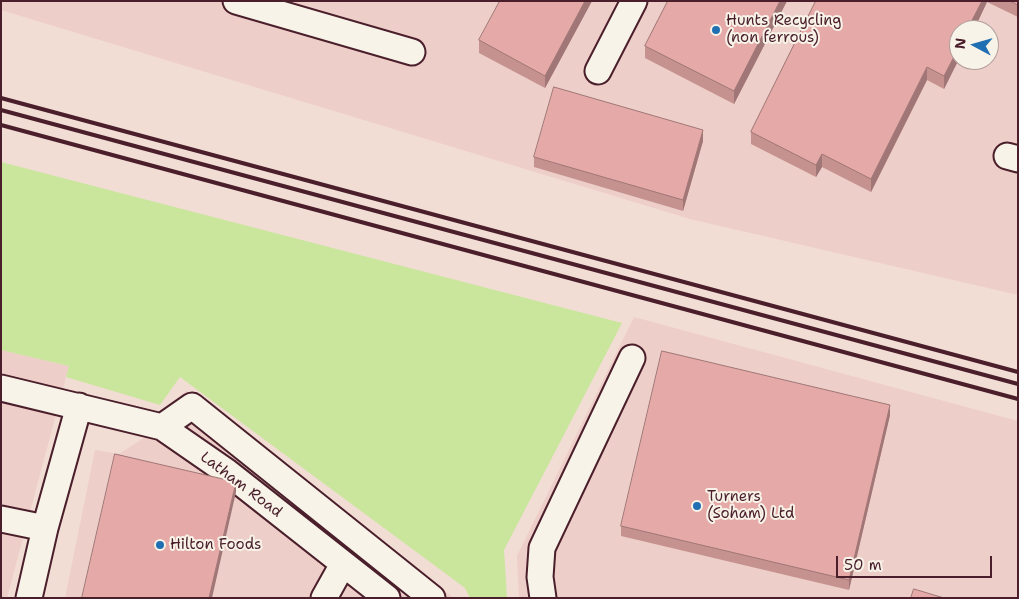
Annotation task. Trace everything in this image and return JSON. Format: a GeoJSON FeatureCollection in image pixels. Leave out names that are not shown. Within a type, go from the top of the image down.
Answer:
{"type":"FeatureCollection","features":[{"type":"Feature","properties":{"kind":"street"},"geometry":{"type":"LineString","coordinates":[[236,1],[412,52]]}},
{"type":"Feature","properties":{"kind":"street"},"geometry":{"type":"LineString","coordinates":[[598,71],[634,1]]}},
{"type":"Feature","properties":{"kind":"street"},"geometry":{"type":"LineString","coordinates":[[543,598],[540,577],[542,548],[632,358]]}},
{"type":"Feature","properties":{"kind":"street","name":"Latham Road"},"geometry":{"type":"LineString","coordinates":[[1,388],[162,426],[227,472],[387,598]]}},
{"type":"Feature","properties":{"kind":"street"},"geometry":{"type":"LineString","coordinates":[[29,598],[45,528],[79,406]]}},
{"type":"Feature","properties":{"kind":"street"},"geometry":{"type":"LineString","coordinates":[[162,426],[192,406],[432,598]]}},
{"type":"Feature","properties":{"kind":"street"},"geometry":{"type":"LineString","coordinates":[[1,518],[45,528]]}},
{"type":"Feature","properties":{"kind":"street"},"geometry":{"type":"LineString","coordinates":[[324,598],[343,564]]}},
{"type":"Feature","properties":{"kind":"shaded area"},"geometry":{"type":"Polygon","coordinates":[[[1,1],[1018,1],[1018,295],[690,219],[1,10],[1,1]]]}},
{"type":"Feature","properties":{"kind":"shaded area"},"geometry":{"type":"Polygon","coordinates":[[[634,317],[1018,421],[1018,598],[519,598],[517,556],[634,317]]]}},
{"type":"Feature","properties":{"kind":"shaded area"},"geometry":{"type":"Polygon","coordinates":[[[1,350],[69,366],[7,598],[1,598],[1,350]]]}},
{"type":"Feature","properties":{"kind":"shaded area"},"geometry":{"type":"Polygon","coordinates":[[[186,391],[454,598],[65,598],[95,450],[119,454],[173,419],[186,391]]]}},
{"type":"Feature","properties":{"kind":"green space"},"geometry":{"type":"Polygon","coordinates":[[[1,162],[622,323],[504,550],[507,598],[470,598],[465,588],[180,377],[160,405],[66,377],[69,366],[1,350],[1,162]]]}},
{"type":"Feature","properties":{"kind":"building"},"geometry":{"type":"Polygon","coordinates":[[[500,1],[585,1],[545,76],[479,40],[500,1]]]}},
{"type":"Feature","properties":{"kind":"building","name":"Hunts Recycling (non ferrous)"},"geometry":{"type":"Polygon","coordinates":[[[668,1],[780,1],[734,91],[645,46],[668,1]]]}},
{"type":"Feature","properties":{"kind":"building"},"geometry":{"type":"Polygon","coordinates":[[[816,1],[982,1],[972,20],[949,20],[949,66],[944,76],[927,67],[871,179],[822,154],[816,165],[751,132],[816,1]]]}},
{"type":"Feature","properties":{"kind":"building"},"geometry":{"type":"Polygon","coordinates":[[[554,87],[703,130],[683,200],[534,157],[554,87]]]}},
{"type":"Feature","properties":{"kind":"building"},"geometry":{"type":"Polygon","coordinates":[[[662,351],[890,405],[849,580],[621,526],[662,351]]]}},
{"type":"Feature","properties":{"kind":"building","name":"Hilton Foods"},"geometry":{"type":"Polygon","coordinates":[[[115,454],[236,482],[209,598],[82,598],[115,454]]]}},
{"type":"Feature","properties":{"kind":"building"},"geometry":{"type":"Polygon","coordinates":[[[914,589],[944,598],[911,598],[914,589]]]}},
{"type":"Feature","properties":{"kind":"railway"},"geometry":{"type":"LineString","coordinates":[[1,98],[1018,372]]}},
{"type":"Feature","properties":{"kind":"railway"},"geometry":{"type":"LineString","coordinates":[[1,110],[1018,384]]}},
{"type":"Feature","properties":{"kind":"railway"},"geometry":{"type":"LineString","coordinates":[[1,125],[1018,399]]}},
{"type":"Feature","properties":{"kind":"place","name":"Hunts Recycling (non ferrous)"},"geometry":{"type":"Point","coordinates":[716,30]}},
{"type":"Feature","properties":{"kind":"place","name":"Turners (Soham) Ltd"},"geometry":{"type":"Point","coordinates":[697,506]}},
{"type":"Feature","properties":{"kind":"place","name":"Hilton Foods"},"geometry":{"type":"Point","coordinates":[160,545]}}]}
